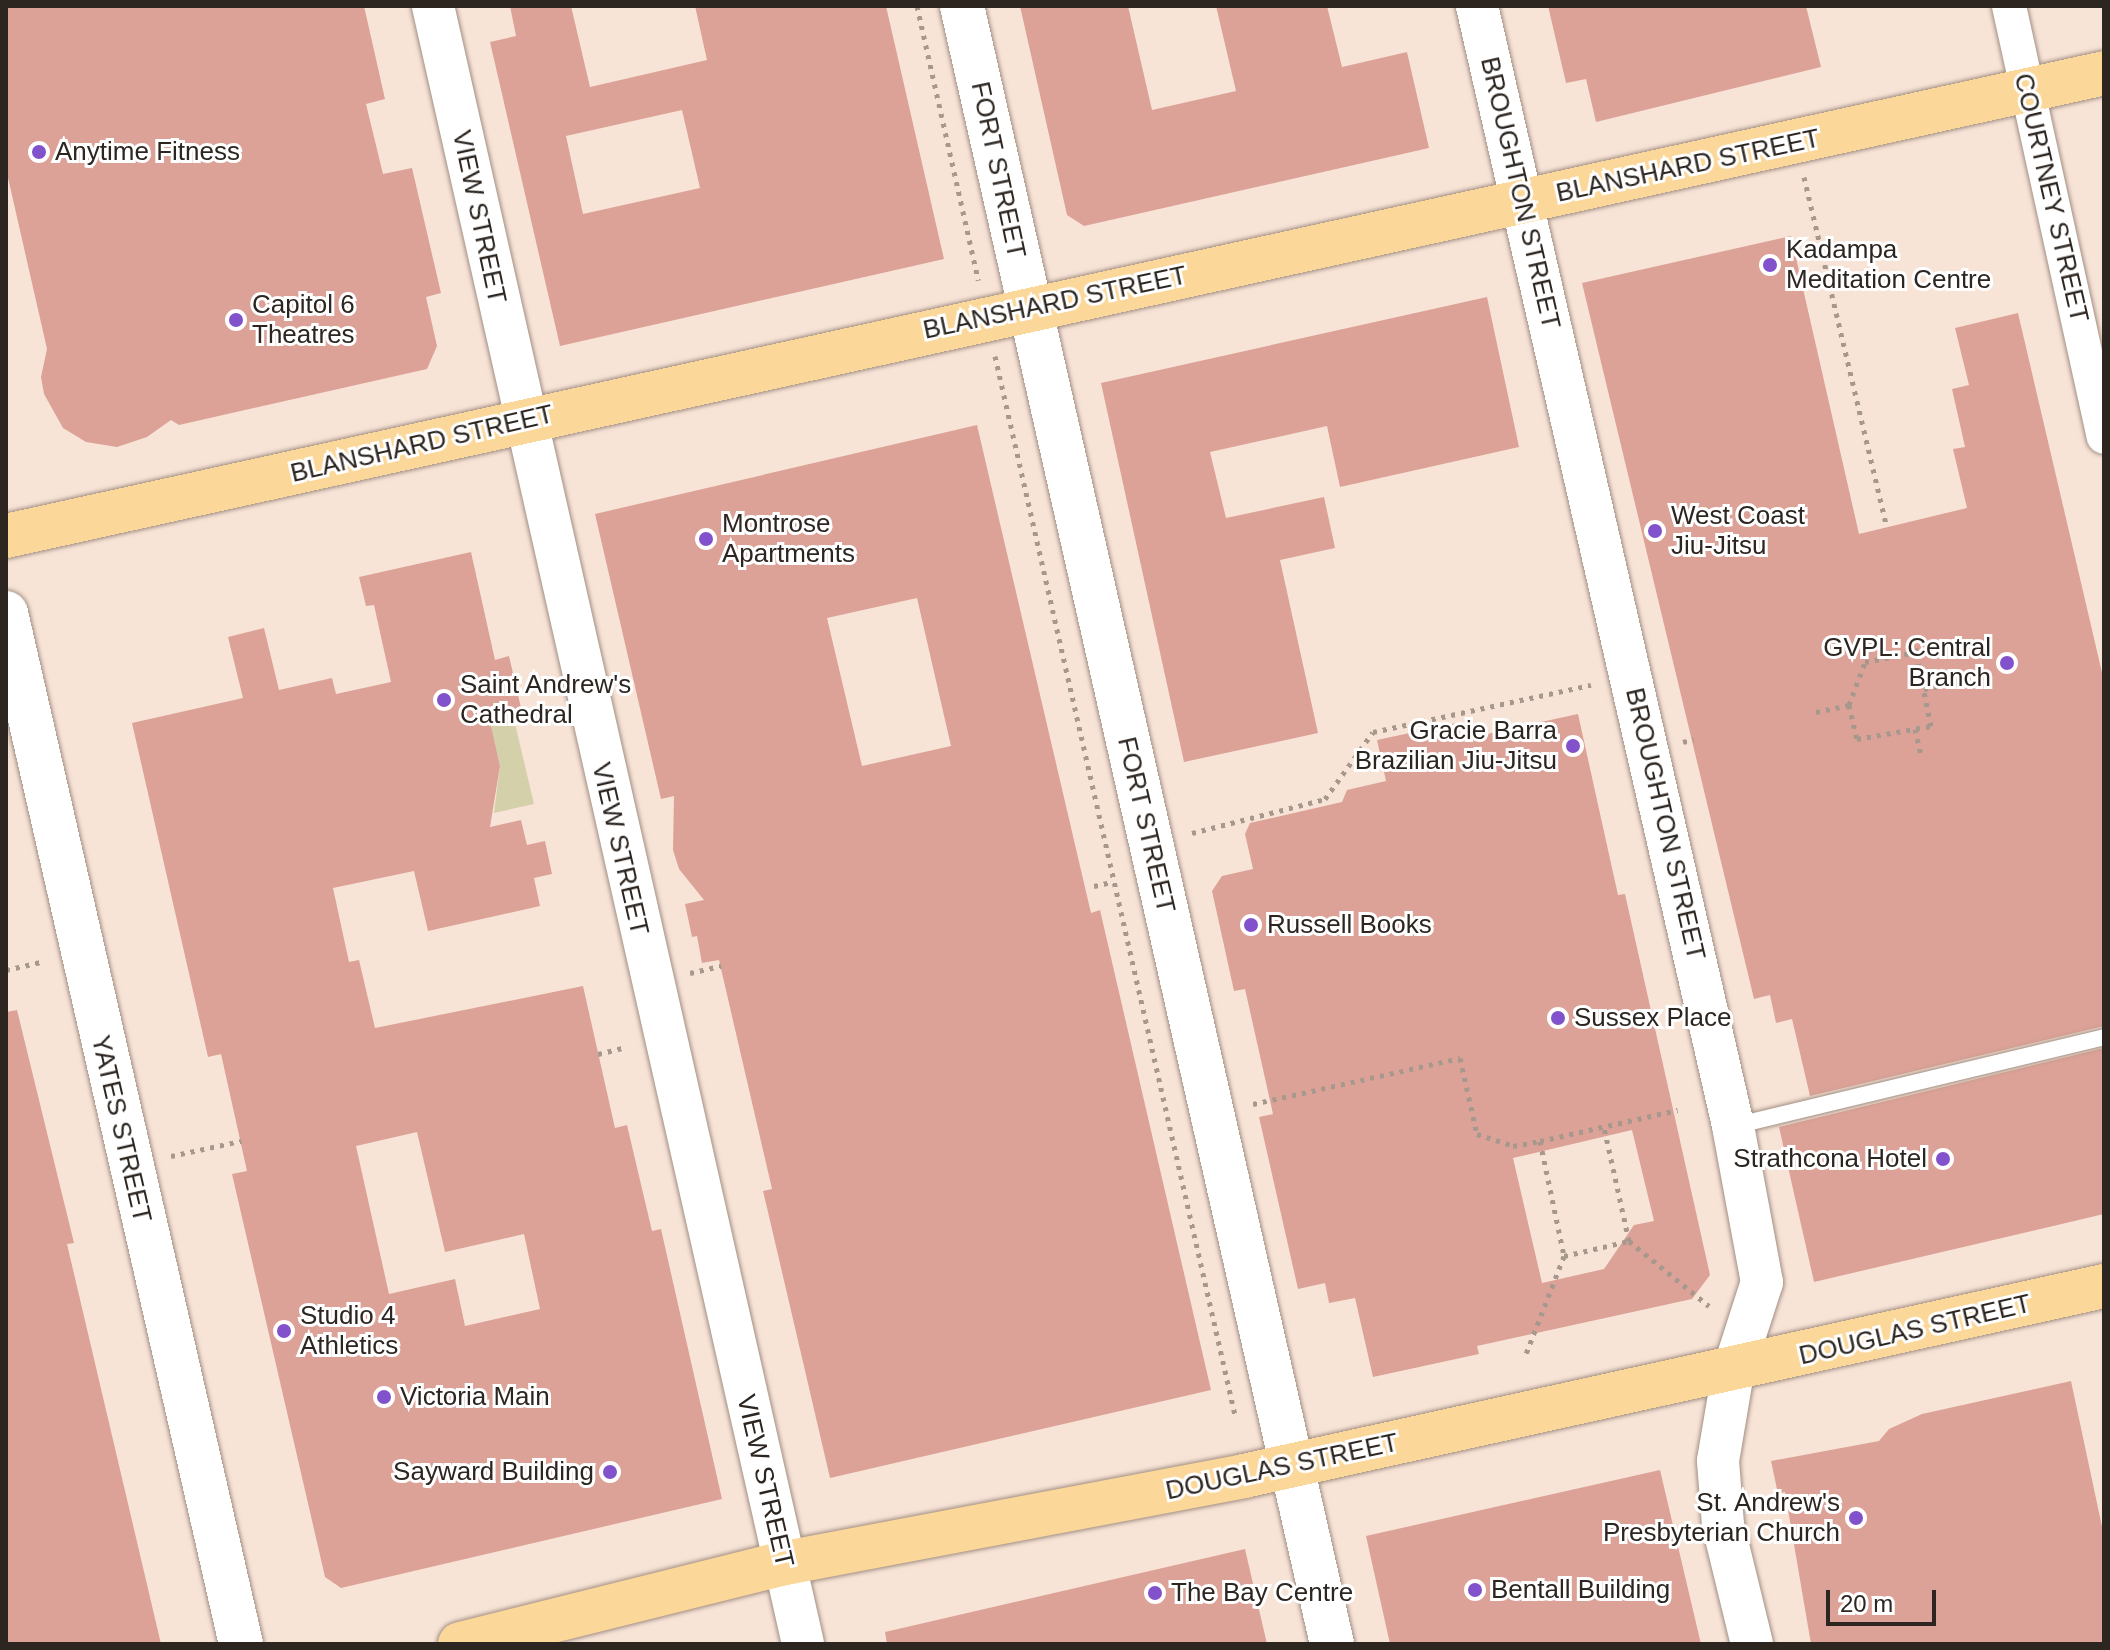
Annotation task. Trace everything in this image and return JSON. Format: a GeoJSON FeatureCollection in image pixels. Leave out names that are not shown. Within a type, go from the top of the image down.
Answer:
{"type":"FeatureCollection","features":[{"type":"Feature","properties":{"kind":"main road","name":"FORT STREET"},"geometry":{"type":"LineString","coordinates":[[962,6],[1027,309],[1332,1644]]}},
{"type":"Feature","properties":{"kind":"main road","name":"BLANSHARD STREET"},"geometry":{"type":"LineString","coordinates":[[6,536],[2104,73]]}},
{"type":"Feature","properties":{"kind":"main road","name":"YATES STREET"},"geometry":{"type":"LineString","coordinates":[[6,613],[241,1644]]}},
{"type":"Feature","properties":{"kind":"main road","name":"DOUGLAS STREET"},"geometry":{"type":"LineString","coordinates":[[460,1644],[785,1563],[1290,1465],[1733,1372],[2104,1286]]}},
{"type":"Feature","properties":{"kind":"street","name":"VIEW STREET"},"geometry":{"type":"LineString","coordinates":[[433,6],[524,421],[803,1644]]}},
{"type":"Feature","properties":{"kind":"street","name":"BROUGHTON STREET"},"geometry":{"type":"LineString","coordinates":[[1477,6],[1519,202],[1632,676],[1733,1126],[1762,1282],[1733,1372],[1719,1474],[1723,1525],[1752,1644]]}},
{"type":"Feature","properties":{"kind":"street","name":"COURTNEY STREET"},"geometry":{"type":"LineString","coordinates":[[2009,6],[2104,437]]}},
{"type":"Feature","properties":{"kind":"lane"},"geometry":{"type":"LineString","coordinates":[[1733,1126],[2104,1037]]}},
{"type":"Feature","properties":{"kind":"path"},"geometry":{"type":"LineString","coordinates":[[917,6],[973,256]]}},
{"type":"Feature","properties":{"kind":"path"},"geometry":{"type":"LineString","coordinates":[[1796,143],[1887,527]]}},
{"type":"Feature","properties":{"kind":"path"},"geometry":{"type":"LineString","coordinates":[[1005,397],[1227,1385]]}},
{"type":"Feature","properties":{"kind":"path"},"geometry":{"type":"LineString","coordinates":[[1913,636],[1931,726],[1857,739],[1849,705],[1865,662],[1916,652]]}},
{"type":"Feature","properties":{"kind":"path"},"geometry":{"type":"LineString","coordinates":[[1192,833],[1325,799],[1373,732],[1632,676]]}},
{"type":"Feature","properties":{"kind":"path"},"geometry":{"type":"LineString","coordinates":[[1924,689],[1967,680]]}},
{"type":"Feature","properties":{"kind":"path"},"geometry":{"type":"LineString","coordinates":[[1816,712],[1849,705]]}},
{"type":"Feature","properties":{"kind":"path"},"geometry":{"type":"LineString","coordinates":[[1915,729],[1921,755]]}},
{"type":"Feature","properties":{"kind":"path"},"geometry":{"type":"LineString","coordinates":[[689,973],[721,966]]}},
{"type":"Feature","properties":{"kind":"path"},"geometry":{"type":"LineString","coordinates":[[598,1054],[622,1048]]}},
{"type":"Feature","properties":{"kind":"path"},"geometry":{"type":"LineString","coordinates":[[1253,1104],[1460,1058],[1477,1134],[1513,1146],[1678,1110]]}},
{"type":"Feature","properties":{"kind":"path"},"geometry":{"type":"LineString","coordinates":[[1604,1127],[1629,1241],[1709,1306]]}},
{"type":"Feature","properties":{"kind":"path"},"geometry":{"type":"LineString","coordinates":[[130,1165],[241,1141]]}},
{"type":"Feature","properties":{"kind":"path"},"geometry":{"type":"LineString","coordinates":[[1526,1354],[1564,1256],[1540,1141]]}},
{"type":"Feature","properties":{"kind":"path"},"geometry":{"type":"LineString","coordinates":[[1564,1256],[1629,1241]]}},
{"type":"Feature","properties":{"kind":"shaded area"},"geometry":{"type":"Polygon","coordinates":[[[513,715],[534,804],[494,813],[500,766],[489,720],[513,715]]]}},
{"type":"Feature","properties":{"kind":"building"},"geometry":{"type":"Polygon","coordinates":[[[6,6],[364,6],[385,99],[366,104],[383,174],[412,168],[441,293],[426,297],[437,346],[427,369],[179,425],[171,420],[147,437],[117,447],[86,442],[63,428],[44,394],[41,377],[47,349],[6,169],[6,6]]]}},
{"type":"Feature","properties":{"kind":"building"},"geometry":{"type":"Polygon","coordinates":[[[510,6],[571,6],[590,87],[707,60],[695,6],[886,6],[944,259],[560,346],[490,42],[516,36],[510,6]],[[682,110],[566,136],[583,214],[700,188],[682,110]]]}},
{"type":"Feature","properties":{"kind":"building"},"geometry":{"type":"Polygon","coordinates":[[[1020,6],[1128,6],[1152,110],[1236,91],[1216,6],[1327,6],[1342,67],[1407,52],[1429,148],[1084,226],[1067,215],[1020,6]]]}},
{"type":"Feature","properties":{"kind":"building"},"geometry":{"type":"Polygon","coordinates":[[[1548,6],[1806,6],[1821,67],[1596,122],[1586,79],[1566,83],[1548,6]]]}},
{"type":"Feature","properties":{"kind":"building"},"geometry":{"type":"Polygon","coordinates":[[[1791,236],[1859,534],[1967,508],[1953,449],[1965,447],[1952,389],[1969,385],[1955,328],[2018,313],[2104,681],[2104,1026],[1810,1096],[1792,1019],[1776,1023],[1770,995],[1754,999],[1582,283],[1791,236]]]}},
{"type":"Feature","properties":{"kind":"building"},"geometry":{"type":"Polygon","coordinates":[[[1487,297],[1519,447],[1340,487],[1327,426],[1210,452],[1226,518],[1324,497],[1335,548],[1280,560],[1318,733],[1184,762],[1101,383],[1487,297]]]}},
{"type":"Feature","properties":{"kind":"building"},"geometry":{"type":"Polygon","coordinates":[[[977,425],[1091,913],[1100,910],[1211,1390],[830,1478],[763,1191],[772,1189],[719,960],[702,963],[697,936],[692,937],[685,904],[704,900],[679,869],[673,850],[674,796],[661,799],[595,514],[977,425]],[[917,598],[827,618],[862,766],[951,746],[917,598]]]}},
{"type":"Feature","properties":{"kind":"building"},"geometry":{"type":"Polygon","coordinates":[[[471,552],[495,660],[509,656],[522,712],[490,722],[500,766],[490,827],[521,820],[527,845],[545,841],[552,874],[534,878],[540,906],[428,931],[414,871],[333,888],[349,962],[359,960],[375,1028],[583,986],[615,1128],[627,1125],[652,1231],[661,1229],[722,1499],[341,1588],[325,1577],[232,1174],[247,1171],[221,1054],[208,1057],[132,723],[243,698],[228,637],[264,628],[279,690],[332,678],[336,694],[391,682],[374,605],[366,606],[359,577],[471,552]],[[417,1132],[356,1146],[389,1294],[455,1279],[465,1326],[540,1309],[524,1234],[445,1252],[417,1132]]]}},
{"type":"Feature","properties":{"kind":"building"},"geometry":{"type":"Polygon","coordinates":[[[1578,714],[1618,895],[1625,894],[1710,1275],[1692,1299],[1477,1346],[1479,1354],[1373,1377],[1355,1298],[1329,1303],[1325,1283],[1298,1289],[1259,1117],[1273,1114],[1245,989],[1234,991],[1212,891],[1222,876],[1253,869],[1245,834],[1250,823],[1342,802],[1347,790],[1386,781],[1377,740],[1461,722],[1464,739],[1578,714]],[[1632,1130],[1513,1158],[1542,1283],[1604,1269],[1634,1225],[1654,1221],[1632,1130]]]}},
{"type":"Feature","properties":{"kind":"building"},"geometry":{"type":"Polygon","coordinates":[[[17,1010],[74,1243],[67,1244],[161,1644],[6,1644],[6,1012],[17,1010]]]}},
{"type":"Feature","properties":{"kind":"building"},"geometry":{"type":"Polygon","coordinates":[[[2104,1048],[2104,1214],[1814,1282],[1779,1127],[2104,1048]]]}},
{"type":"Feature","properties":{"kind":"building"},"geometry":{"type":"Polygon","coordinates":[[[2071,1381],[2104,1536],[2104,1644],[1811,1644],[1785,1492],[1778,1494],[1771,1461],[1879,1441],[1889,1429],[1922,1414],[2071,1381]]]}},
{"type":"Feature","properties":{"kind":"building"},"geometry":{"type":"Polygon","coordinates":[[[1660,1470],[1701,1644],[1390,1644],[1366,1536],[1660,1470]]]}},
{"type":"Feature","properties":{"kind":"building","name":"The Bay Centre"},"geometry":{"type":"Polygon","coordinates":[[[1245,1549],[1267,1644],[887,1644],[885,1632],[1245,1549]]]}},
{"type":"Feature","properties":{"kind":"place","name":"Anytime Fitness"},"geometry":{"type":"Point","coordinates":[39,152]}},
{"type":"Feature","properties":{"kind":"place","name":"Kadampa Meditation Centre"},"geometry":{"type":"Point","coordinates":[1770,265]}},
{"type":"Feature","properties":{"kind":"place","name":"Capitol 6 Theatres"},"geometry":{"type":"Point","coordinates":[236,320]}},
{"type":"Feature","properties":{"kind":"place","name":"West Coast Jiu-Jitsu"},"geometry":{"type":"Point","coordinates":[1655,531]}},
{"type":"Feature","properties":{"kind":"place","name":"Montrose Apartments"},"geometry":{"type":"Point","coordinates":[706,539]}},
{"type":"Feature","properties":{"kind":"place","name":"GVPL: Central Branch"},"geometry":{"type":"Point","coordinates":[2007,663]}},
{"type":"Feature","properties":{"kind":"place","name":"Saint Andrew's Cathedral"},"geometry":{"type":"Point","coordinates":[444,700]}},
{"type":"Feature","properties":{"kind":"place","name":"Gracie Barra Brazilian Jiu-Jitsu"},"geometry":{"type":"Point","coordinates":[1573,746]}},
{"type":"Feature","properties":{"kind":"place","name":"Russell Books"},"geometry":{"type":"Point","coordinates":[1251,925]}},
{"type":"Feature","properties":{"kind":"place","name":"Sussex Place"},"geometry":{"type":"Point","coordinates":[1558,1018]}},
{"type":"Feature","properties":{"kind":"place","name":"Strathcona Hotel"},"geometry":{"type":"Point","coordinates":[1943,1159]}},
{"type":"Feature","properties":{"kind":"place","name":"Studio 4 Athletics"},"geometry":{"type":"Point","coordinates":[284,1331]}},
{"type":"Feature","properties":{"kind":"place","name":"Victoria Main"},"geometry":{"type":"Point","coordinates":[384,1397]}},
{"type":"Feature","properties":{"kind":"place","name":"Sayward Building"},"geometry":{"type":"Point","coordinates":[610,1472]}},
{"type":"Feature","properties":{"kind":"place","name":"St. Andrew's Presbyterian Church"},"geometry":{"type":"Point","coordinates":[1856,1518]}},
{"type":"Feature","properties":{"kind":"place","name":"Bentall Building"},"geometry":{"type":"Point","coordinates":[1475,1590]}},
{"type":"Feature","properties":{"kind":"place","name":"The Bay Centre"},"geometry":{"type":"Point","coordinates":[1155,1593]}}]}
